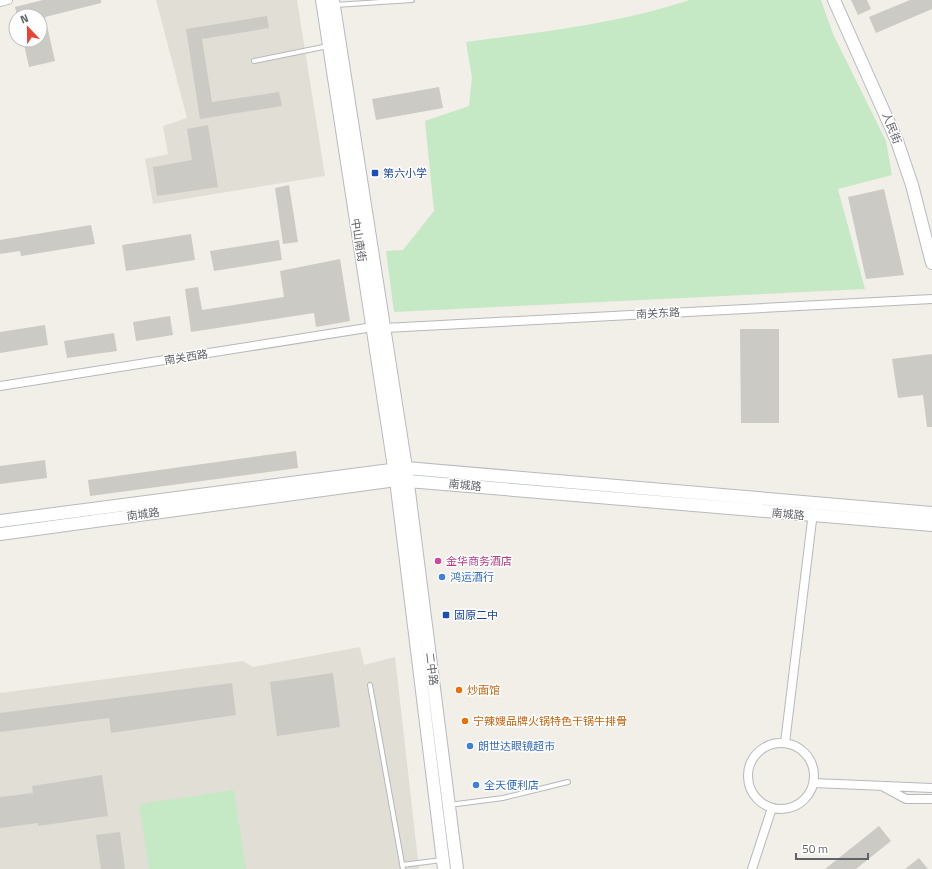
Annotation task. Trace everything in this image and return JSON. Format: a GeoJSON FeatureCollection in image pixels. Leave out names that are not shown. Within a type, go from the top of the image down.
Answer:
{"type":"FeatureCollection","features":[{"type":"Feature","properties":{"kind":"main road","name":"中山南街"},"geometry":{"type":"LineString","coordinates":[[322,0],[334,44],[401,474]]}},
{"type":"Feature","properties":{"kind":"main road","name":"人民街"},"geometry":{"type":"LineString","coordinates":[[834,0],[898,141],[912,185],[932,263]]}},
{"type":"Feature","properties":{"kind":"main road","name":"中山南街"},"geometry":{"type":"LineString","coordinates":[[333,2],[334,44]]}},
{"type":"Feature","properties":{"kind":"main road","name":"南城路"},"geometry":{"type":"LineString","coordinates":[[0,521],[366,474],[401,474],[932,512]]}},
{"type":"Feature","properties":{"kind":"main road","name":"南城路"},"geometry":{"type":"LineString","coordinates":[[0,534],[401,474],[812,516],[932,525]]}},
{"type":"Feature","properties":{"kind":"main road","name":"二中路"},"geometry":{"type":"LineString","coordinates":[[401,474],[457,864]]}},
{"type":"Feature","properties":{"kind":"main road","name":"二中路"},"geometry":{"type":"LineString","coordinates":[[401,474],[443,864]]}},
{"type":"Feature","properties":{"kind":"street"},"geometry":{"type":"LineString","coordinates":[[0,2],[8,0]]}},
{"type":"Feature","properties":{"kind":"street","name":"南关东路"},"geometry":{"type":"LineString","coordinates":[[379,328],[932,299]]}},
{"type":"Feature","properties":{"kind":"street","name":"南关西路"},"geometry":{"type":"LineString","coordinates":[[0,386],[379,328]]}},
{"type":"Feature","properties":{"kind":"street"},"geometry":{"type":"LineString","coordinates":[[785,743],[812,516],[816,504]]}},
{"type":"Feature","properties":{"kind":"street"},"geometry":{"type":"LineString","coordinates":[[774,743],[785,743],[796,746],[805,752],[811,761],[814,772],[814,784],[809,793],[798,804],[782,809],[772,808],[762,803],[754,795],[749,785],[749,769],[756,754],[764,747],[774,743]]}},
{"type":"Feature","properties":{"kind":"street"},"geometry":{"type":"LineString","coordinates":[[814,784],[880,785],[932,788]]}},
{"type":"Feature","properties":{"kind":"street"},"geometry":{"type":"LineString","coordinates":[[880,785],[906,799],[932,799]]}},
{"type":"Feature","properties":{"kind":"street"},"geometry":{"type":"LineString","coordinates":[[752,869],[772,808]]}},
{"type":"Feature","properties":{"kind":"lane"},"geometry":{"type":"LineString","coordinates":[[333,2],[412,0]]}},
{"type":"Feature","properties":{"kind":"lane"},"geometry":{"type":"LineString","coordinates":[[254,61],[334,44]]}},
{"type":"Feature","properties":{"kind":"lane"},"geometry":{"type":"LineString","coordinates":[[370,685],[402,867],[457,864]]}},
{"type":"Feature","properties":{"kind":"lane"},"geometry":{"type":"LineString","coordinates":[[449,805],[503,798],[568,782]]}},
{"type":"Feature","properties":{"kind":"shaded area"},"geometry":{"type":"Polygon","coordinates":[[[156,0],[297,0],[325,176],[153,204],[145,159],[168,154],[163,126],[187,118],[156,0]]]}},
{"type":"Feature","properties":{"kind":"shaded area"},"geometry":{"type":"Polygon","coordinates":[[[360,647],[364,665],[395,657],[419,869],[0,869],[0,693],[243,661],[253,667],[360,647]]]}},
{"type":"Feature","properties":{"kind":"green space"},"geometry":{"type":"Polygon","coordinates":[[[690,0],[821,0],[833,34],[886,141],[892,175],[838,189],[865,289],[394,312],[386,251],[403,250],[434,211],[425,121],[469,106],[472,78],[466,42],[551,31],[607,21],[690,0]]]}},
{"type":"Feature","properties":{"kind":"green space"},"geometry":{"type":"Polygon","coordinates":[[[234,790],[246,869],[149,869],[139,804],[234,790]]]}},
{"type":"Feature","properties":{"kind":"building"},"geometry":{"type":"Polygon","coordinates":[[[43,0],[101,0],[101,3],[48,16],[48,8],[15,7],[43,0]]]}},
{"type":"Feature","properties":{"kind":"building"},"geometry":{"type":"Polygon","coordinates":[[[851,0],[867,0],[871,9],[858,15],[851,0]]]}},
{"type":"Feature","properties":{"kind":"building"},"geometry":{"type":"Polygon","coordinates":[[[910,0],[932,0],[932,9],[876,33],[869,17],[910,0]]]}},
{"type":"Feature","properties":{"kind":"building"},"geometry":{"type":"Polygon","coordinates":[[[267,16],[269,28],[202,39],[212,102],[279,92],[282,106],[200,119],[186,29],[267,16]]]}},
{"type":"Feature","properties":{"kind":"building"},"geometry":{"type":"Polygon","coordinates":[[[48,30],[55,61],[29,67],[25,48],[48,48],[48,30]]]}},
{"type":"Feature","properties":{"kind":"building"},"geometry":{"type":"Polygon","coordinates":[[[439,87],[443,108],[376,120],[372,99],[439,87]]]}},
{"type":"Feature","properties":{"kind":"building"},"geometry":{"type":"Polygon","coordinates":[[[208,125],[218,187],[157,196],[153,167],[192,160],[187,129],[208,125]]]}},
{"type":"Feature","properties":{"kind":"building"},"geometry":{"type":"Polygon","coordinates":[[[289,185],[298,242],[283,244],[275,188],[289,185]]]}},
{"type":"Feature","properties":{"kind":"building"},"geometry":{"type":"Polygon","coordinates":[[[884,189],[904,275],[866,279],[848,197],[884,189]]]}},
{"type":"Feature","properties":{"kind":"building"},"geometry":{"type":"Polygon","coordinates":[[[91,225],[95,244],[21,256],[20,251],[0,254],[0,240],[91,225]]]}},
{"type":"Feature","properties":{"kind":"building"},"geometry":{"type":"Polygon","coordinates":[[[191,234],[195,260],[126,271],[122,245],[191,234]]]}},
{"type":"Feature","properties":{"kind":"building"},"geometry":{"type":"Polygon","coordinates":[[[279,240],[282,260],[214,271],[210,251],[279,240]]]}},
{"type":"Feature","properties":{"kind":"building"},"geometry":{"type":"Polygon","coordinates":[[[340,259],[350,321],[316,327],[314,313],[191,332],[185,289],[198,287],[202,310],[284,297],[280,271],[340,259]]]}},
{"type":"Feature","properties":{"kind":"building"},"geometry":{"type":"Polygon","coordinates":[[[170,316],[173,335],[136,341],[133,322],[170,316]]]}},
{"type":"Feature","properties":{"kind":"building"},"geometry":{"type":"Polygon","coordinates":[[[45,325],[48,345],[0,353],[0,332],[45,325]]]}},
{"type":"Feature","properties":{"kind":"building"},"geometry":{"type":"Polygon","coordinates":[[[740,329],[779,329],[779,423],[741,423],[740,329]]]}},
{"type":"Feature","properties":{"kind":"building"},"geometry":{"type":"Polygon","coordinates":[[[114,333],[117,351],[67,358],[64,341],[114,333]]]}},
{"type":"Feature","properties":{"kind":"building"},"geometry":{"type":"Polygon","coordinates":[[[932,354],[932,427],[927,427],[923,395],[898,398],[892,359],[932,354]]]}},
{"type":"Feature","properties":{"kind":"building"},"geometry":{"type":"Polygon","coordinates":[[[296,451],[298,468],[90,496],[88,480],[296,451]]]}},
{"type":"Feature","properties":{"kind":"building"},"geometry":{"type":"Polygon","coordinates":[[[45,460],[47,478],[0,484],[0,466],[45,460]]]}},
{"type":"Feature","properties":{"kind":"building"},"geometry":{"type":"Polygon","coordinates":[[[333,673],[340,727],[277,736],[270,682],[333,673]]]}},
{"type":"Feature","properties":{"kind":"building"},"geometry":{"type":"Polygon","coordinates":[[[232,683],[236,715],[111,733],[109,718],[0,732],[0,713],[232,683]]]}},
{"type":"Feature","properties":{"kind":"building"},"geometry":{"type":"Polygon","coordinates":[[[102,775],[108,816],[38,826],[38,823],[0,828],[0,797],[33,793],[32,786],[102,775]]]}},
{"type":"Feature","properties":{"kind":"building"},"geometry":{"type":"Polygon","coordinates":[[[879,826],[891,841],[856,869],[825,869],[879,826]]]}},
{"type":"Feature","properties":{"kind":"building"},"geometry":{"type":"Polygon","coordinates":[[[120,832],[125,869],[101,869],[96,835],[120,832]]]}},
{"type":"Feature","properties":{"kind":"building"},"geometry":{"type":"Polygon","coordinates":[[[919,858],[928,869],[905,869],[919,858]]]}},
{"type":"Feature","properties":{"kind":"place","name":"第六小学"},"geometry":{"type":"Point","coordinates":[375,173]}},
{"type":"Feature","properties":{"kind":"place","name":"金华商务酒店"},"geometry":{"type":"Point","coordinates":[438,561]}},
{"type":"Feature","properties":{"kind":"place","name":"鸿运酒行"},"geometry":{"type":"Point","coordinates":[442,577]}},
{"type":"Feature","properties":{"kind":"place","name":"固原二中"},"geometry":{"type":"Point","coordinates":[446,615]}},
{"type":"Feature","properties":{"kind":"place","name":"炒面馆"},"geometry":{"type":"Point","coordinates":[459,690]}},
{"type":"Feature","properties":{"kind":"place","name":"宁辣嫂品牌火锅特色干锅牛排骨"},"geometry":{"type":"Point","coordinates":[465,721]}},
{"type":"Feature","properties":{"kind":"place","name":"朗世达眼镜超市"},"geometry":{"type":"Point","coordinates":[470,746]}},
{"type":"Feature","properties":{"kind":"place","name":"全天便利店"},"geometry":{"type":"Point","coordinates":[476,785]}}]}
